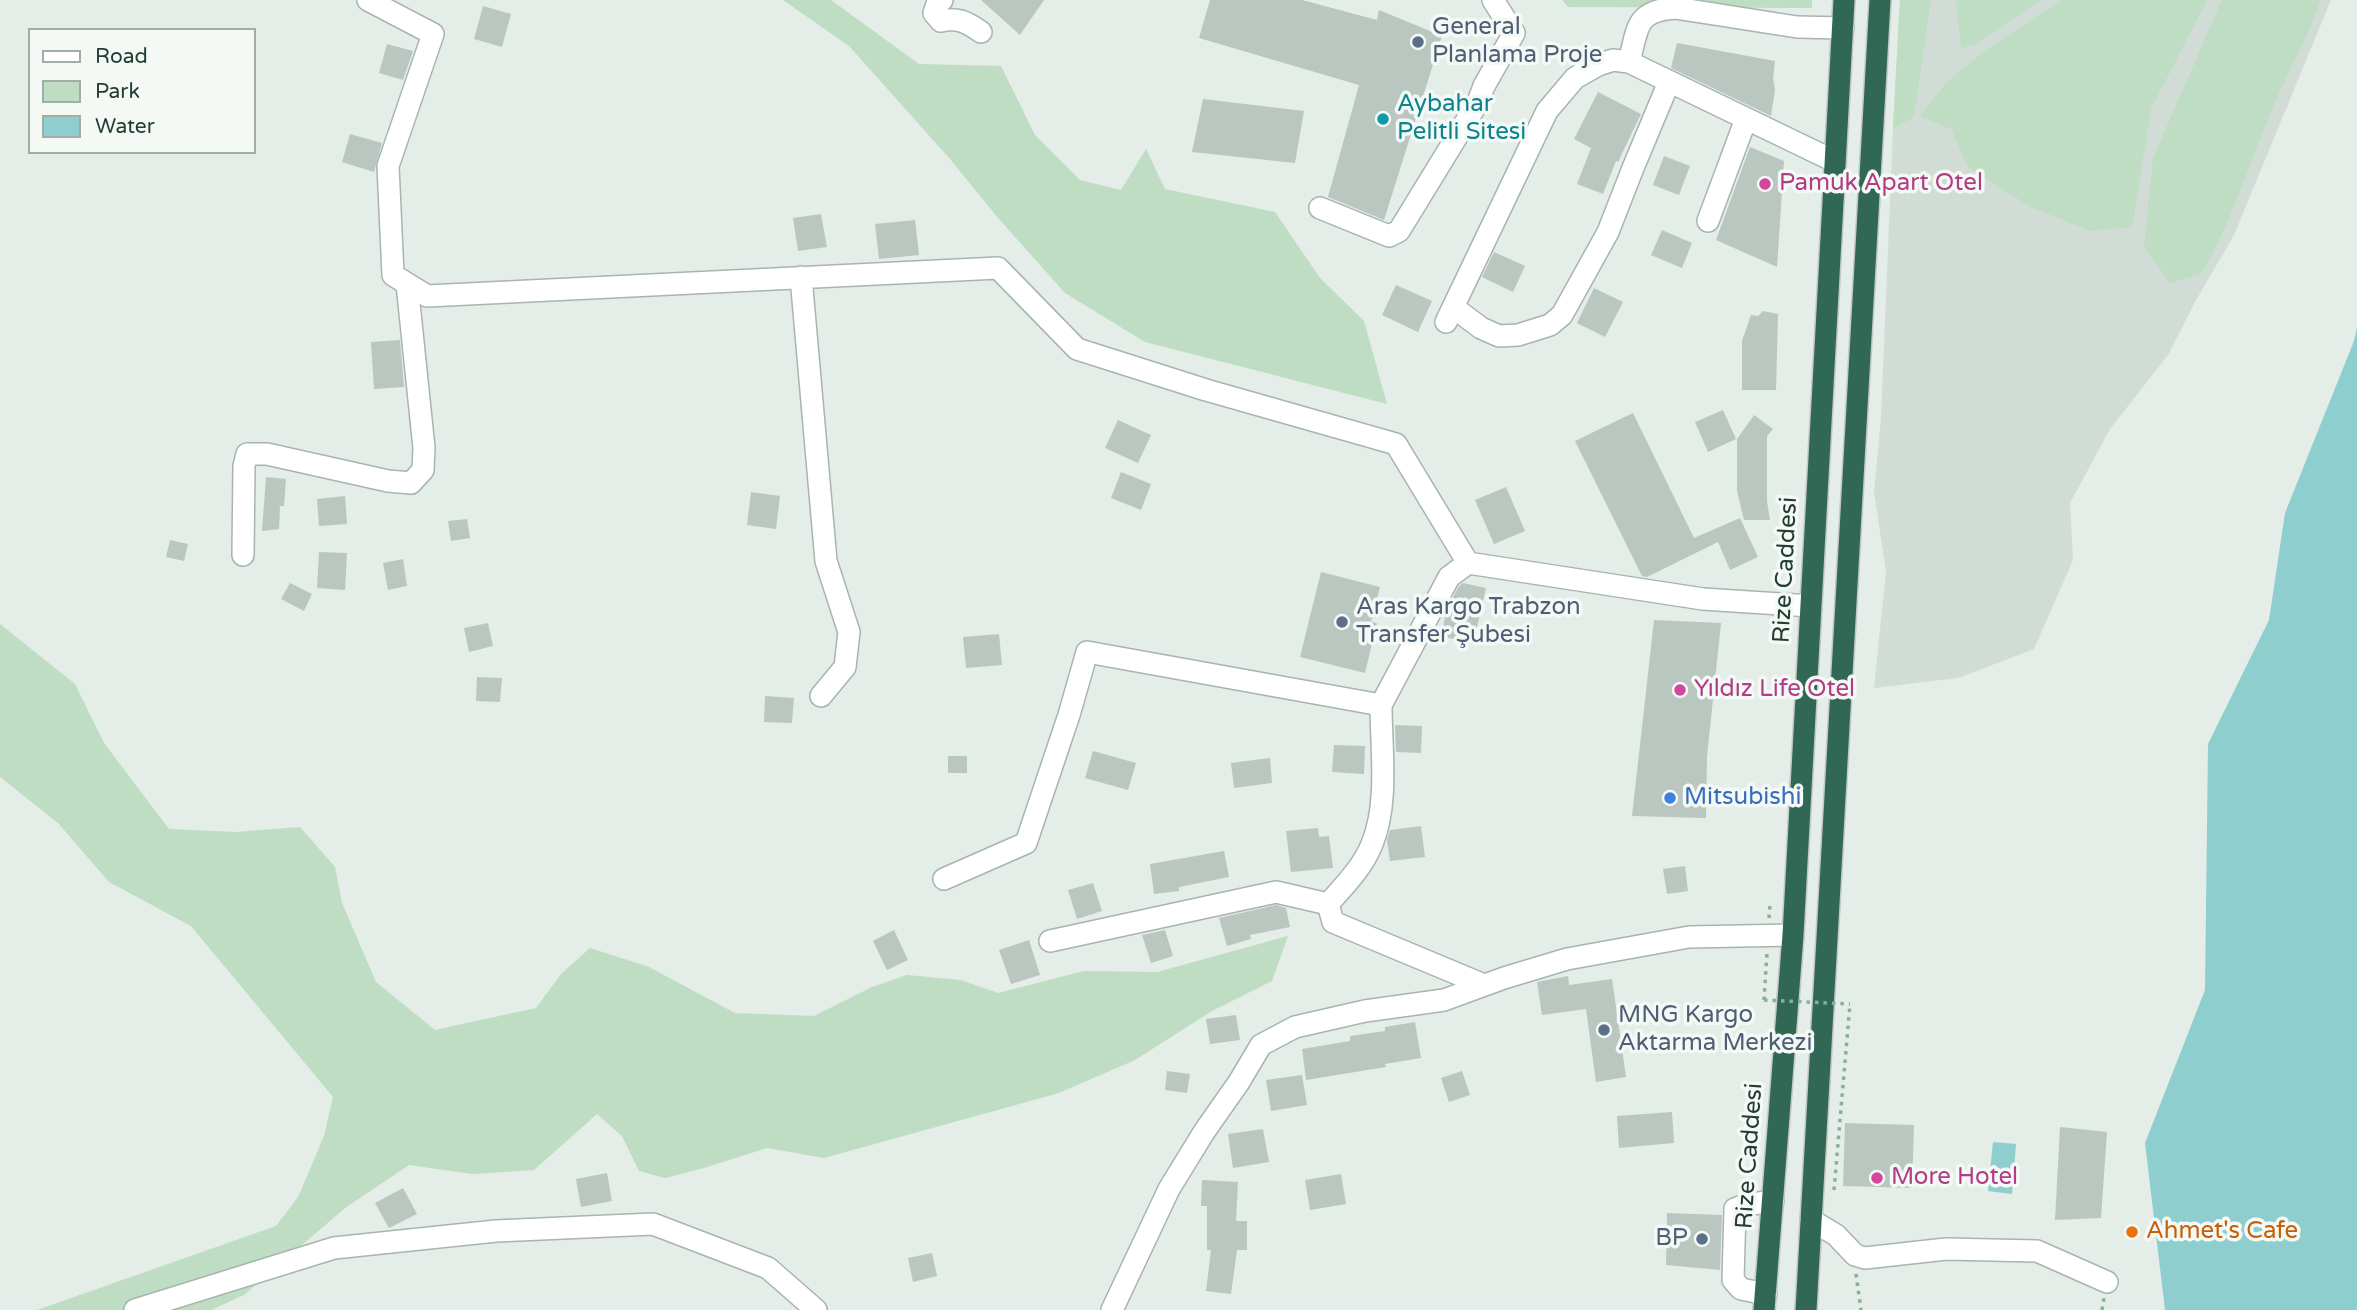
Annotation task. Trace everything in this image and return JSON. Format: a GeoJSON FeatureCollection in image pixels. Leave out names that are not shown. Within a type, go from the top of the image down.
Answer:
{"type":"FeatureCollection","features":[{"type":"Feature","properties":{"kind":"highway","name":"Rize Caddesi"},"geometry":{"type":"LineString","coordinates":[[1765,1302],[1793,934],[1844,0]]}},
{"type":"Feature","properties":{"kind":"highway"},"geometry":{"type":"LineString","coordinates":[[1806,1310],[1880,0]]}},
{"type":"Feature","properties":{"kind":"street"},"geometry":{"type":"LineString","coordinates":[[368,0],[433,34],[388,166],[394,275],[427,296],[998,268],[1077,349],[1206,390],[1396,444],[1468,563]]}},
{"type":"Feature","properties":{"kind":"street"},"geometry":{"type":"LineString","coordinates":[[942,0],[937,4],[934,13],[941,21],[954,18],[969,23],[981,32]]}},
{"type":"Feature","properties":{"kind":"street"},"geometry":{"type":"LineString","coordinates":[[1320,208],[1389,236],[1399,231],[1478,102],[1514,33],[1493,0]]}},
{"type":"Feature","properties":{"kind":"street"},"geometry":{"type":"LineString","coordinates":[[1629,62],[1640,21],[1656,9],[1675,8],[1797,27],[1843,28]]}},
{"type":"Feature","properties":{"kind":"street"},"geometry":{"type":"LineString","coordinates":[[1670,82],[1608,232],[1562,315],[1550,325],[1518,335],[1499,336],[1449,314],[1547,111],[1575,78],[1598,65],[1613,60],[1629,62],[1834,161]]}},
{"type":"Feature","properties":{"kind":"street"},"geometry":{"type":"LineString","coordinates":[[1708,221],[1746,119]]}},
{"type":"Feature","properties":{"kind":"street"},"geometry":{"type":"LineString","coordinates":[[801,277],[826,561],[849,632],[845,667],[821,696]]}},
{"type":"Feature","properties":{"kind":"street"},"geometry":{"type":"LineString","coordinates":[[243,555],[244,466],[247,454],[267,454],[388,481],[411,483],[423,470],[424,448],[407,284]]}},
{"type":"Feature","properties":{"kind":"street"},"geometry":{"type":"LineString","coordinates":[[1328,904],[1355,874],[1372,845],[1382,812],[1381,705],[1449,577],[1468,563],[1703,599],[1811,606]]}},
{"type":"Feature","properties":{"kind":"street"},"geometry":{"type":"LineString","coordinates":[[944,879],[1026,843],[1087,652],[1381,705]]}},
{"type":"Feature","properties":{"kind":"street"},"geometry":{"type":"LineString","coordinates":[[1050,941],[1276,892],[1328,904]]}},
{"type":"Feature","properties":{"kind":"street"},"geometry":{"type":"LineString","coordinates":[[1328,904],[1334,922],[1484,985]]}},
{"type":"Feature","properties":{"kind":"street"},"geometry":{"type":"LineString","coordinates":[[1112,1310],[1169,1189],[1261,1045],[1295,1027],[1365,1011],[1444,1000],[1567,959],[1677,939],[1793,934]]}},
{"type":"Feature","properties":{"kind":"street"},"geometry":{"type":"LineString","coordinates":[[1765,1302],[1741,1289],[1733,1280],[1735,1209],[1773,1200]]}},
{"type":"Feature","properties":{"kind":"street"},"geometry":{"type":"LineString","coordinates":[[1811,1220],[1836,1235],[1855,1255],[1865,1258],[1946,1249],[2037,1251],[2107,1282]]}},
{"type":"Feature","properties":{"kind":"street"},"geometry":{"type":"LineString","coordinates":[[135,1310],[334,1248],[496,1231],[653,1224],[768,1268],[816,1310]]}},
{"type":"Feature","properties":{"kind":"path"},"geometry":{"type":"LineString","coordinates":[[1766,985],[1764,1000],[1850,1004],[1834,1195]]}},
{"type":"Feature","properties":{"kind":"path"},"geometry":{"type":"LineString","coordinates":[[1855,1255],[1856,1286],[1861,1310]]}},
{"type":"Feature","properties":{"kind":"shaded area"},"geometry":{"type":"Polygon","coordinates":[[[1900,0],[2331,0],[2234,235],[2168,355],[2110,429],[2070,503],[2073,560],[2034,649],[1958,678],[1874,688],[1886,571],[1874,492],[1881,418],[1900,0]]]}},
{"type":"Feature","properties":{"kind":"green space"},"geometry":{"type":"Polygon","coordinates":[[[783,0],[831,0],[919,64],[1001,66],[1035,135],[1080,180],[1121,190],[1146,149],[1165,189],[1275,212],[1320,278],[1364,321],[1387,404],[1145,342],[1065,293],[849,46],[783,0]]]}},
{"type":"Feature","properties":{"kind":"green space"},"geometry":{"type":"Polygon","coordinates":[[[1562,0],[1812,0],[1812,8],[1568,7],[1562,0]]]}},
{"type":"Feature","properties":{"kind":"green space"},"geometry":{"type":"Polygon","coordinates":[[[1900,0],[1931,0],[1914,117],[1893,128],[1900,0]]]}},
{"type":"Feature","properties":{"kind":"green space"},"geometry":{"type":"Polygon","coordinates":[[[1956,0],[2041,0],[1974,45],[1961,48],[1956,0]]]}},
{"type":"Feature","properties":{"kind":"green space"},"geometry":{"type":"Polygon","coordinates":[[[2062,0],[2207,0],[2151,109],[2132,227],[2090,231],[2029,206],[1968,167],[1951,129],[1920,116],[1947,82],[1982,53],[2062,0]]]}},
{"type":"Feature","properties":{"kind":"green space"},"geometry":{"type":"Polygon","coordinates":[[[2222,0],[2320,0],[2213,253],[2201,274],[2170,283],[2144,247],[2153,158],[2222,0]]]}},
{"type":"Feature","properties":{"kind":"green space"},"geometry":{"type":"Polygon","coordinates":[[[0,624],[75,684],[104,743],[169,829],[236,832],[300,827],[335,867],[342,903],[376,982],[435,1030],[536,1008],[561,974],[590,948],[649,967],[735,1013],[814,1016],[872,987],[907,975],[961,980],[998,993],[1084,971],[1157,972],[1288,936],[1272,981],[1212,1011],[1135,1060],[1059,1093],[824,1158],[767,1148],[665,1178],[639,1171],[622,1136],[597,1114],[534,1170],[472,1174],[409,1165],[345,1208],[244,1295],[211,1310],[37,1310],[276,1226],[298,1197],[324,1136],[333,1097],[191,926],[109,882],[58,823],[0,777],[0,624]]]}},
{"type":"Feature","properties":{"kind":"water"},"geometry":{"type":"Polygon","coordinates":[[[2357,327],[2357,1310],[2165,1310],[2145,1143],[2205,990],[2208,744],[2269,620],[2285,513],[2354,341],[2357,327]]]}},
{"type":"Feature","properties":{"kind":"water"},"geometry":{"type":"Polygon","coordinates":[[[1993,1142],[2016,1144],[2012,1194],[1988,1191],[1993,1142]]]}},
{"type":"Feature","properties":{"kind":"building"},"geometry":{"type":"Polygon","coordinates":[[[981,0],[1044,0],[1020,35],[981,0]]]}},
{"type":"Feature","properties":{"kind":"building"},"geometry":{"type":"Polygon","coordinates":[[[1210,0],[1302,0],[1377,20],[1379,10],[1442,36],[1384,220],[1328,197],[1359,85],[1199,38],[1210,0]]]}},
{"type":"Feature","properties":{"kind":"building"},"geometry":{"type":"Polygon","coordinates":[[[483,6],[511,14],[502,47],[474,39],[483,6]]]}},
{"type":"Feature","properties":{"kind":"building"},"geometry":{"type":"Polygon","coordinates":[[[1677,43],[1775,61],[1775,90],[1771,116],[1671,68],[1677,43]]]}},
{"type":"Feature","properties":{"kind":"building"},"geometry":{"type":"Polygon","coordinates":[[[387,44],[413,51],[403,80],[379,73],[387,44]]]}},
{"type":"Feature","properties":{"kind":"building"},"geometry":{"type":"Polygon","coordinates":[[[1598,92],[1641,114],[1618,162],[1616,161],[1603,194],[1577,184],[1591,148],[1574,139],[1598,92]]]}},
{"type":"Feature","properties":{"kind":"building"},"geometry":{"type":"Polygon","coordinates":[[[1203,99],[1304,111],[1295,163],[1192,152],[1203,99]]]}},
{"type":"Feature","properties":{"kind":"building"},"geometry":{"type":"Polygon","coordinates":[[[350,134],[382,143],[374,172],[342,162],[350,134]]]}},
{"type":"Feature","properties":{"kind":"building"},"geometry":{"type":"Polygon","coordinates":[[[1750,147],[1784,161],[1777,267],[1716,240],[1750,147]]]}},
{"type":"Feature","properties":{"kind":"building"},"geometry":{"type":"Polygon","coordinates":[[[1664,156],[1690,166],[1679,195],[1653,185],[1664,156]]]}},
{"type":"Feature","properties":{"kind":"building"},"geometry":{"type":"Polygon","coordinates":[[[821,214],[827,247],[798,251],[793,218],[821,214]]]}},
{"type":"Feature","properties":{"kind":"building"},"geometry":{"type":"Polygon","coordinates":[[[915,220],[919,255],[879,259],[875,224],[915,220]]]}},
{"type":"Feature","properties":{"kind":"building"},"geometry":{"type":"Polygon","coordinates":[[[1662,230],[1692,243],[1682,268],[1651,255],[1662,230]]]}},
{"type":"Feature","properties":{"kind":"building"},"geometry":{"type":"Polygon","coordinates":[[[1494,252],[1525,266],[1513,292],[1482,277],[1494,252]]]}},
{"type":"Feature","properties":{"kind":"building"},"geometry":{"type":"Polygon","coordinates":[[[1396,285],[1432,301],[1418,332],[1382,315],[1396,285]]]}},
{"type":"Feature","properties":{"kind":"building"},"geometry":{"type":"Polygon","coordinates":[[[1594,288],[1623,302],[1605,337],[1577,323],[1594,288]]]}},
{"type":"Feature","properties":{"kind":"building"},"geometry":{"type":"Polygon","coordinates":[[[1763,311],[1778,314],[1776,390],[1742,390],[1742,341],[1751,315],[1758,316],[1763,311]]]}},
{"type":"Feature","properties":{"kind":"building"},"geometry":{"type":"Polygon","coordinates":[[[400,340],[404,387],[374,389],[371,342],[400,340]]]}},
{"type":"Feature","properties":{"kind":"building"},"geometry":{"type":"Polygon","coordinates":[[[1723,410],[1736,439],[1708,452],[1695,422],[1723,410]]]}},
{"type":"Feature","properties":{"kind":"building"},"geometry":{"type":"Polygon","coordinates":[[[1633,413],[1694,538],[1740,518],[1758,557],[1730,570],[1718,542],[1647,577],[1642,576],[1575,441],[1633,413]]]}},
{"type":"Feature","properties":{"kind":"building"},"geometry":{"type":"Polygon","coordinates":[[[1754,415],[1773,429],[1767,436],[1767,501],[1770,520],[1744,520],[1737,491],[1737,439],[1754,415]]]}},
{"type":"Feature","properties":{"kind":"building"},"geometry":{"type":"Polygon","coordinates":[[[1118,420],[1151,435],[1138,463],[1105,448],[1118,420]]]}},
{"type":"Feature","properties":{"kind":"building"},"geometry":{"type":"Polygon","coordinates":[[[1121,472],[1151,484],[1141,510],[1111,498],[1121,472]]]}},
{"type":"Feature","properties":{"kind":"building"},"geometry":{"type":"Polygon","coordinates":[[[266,477],[286,479],[284,506],[280,506],[279,529],[262,531],[266,477]]]}},
{"type":"Feature","properties":{"kind":"building"},"geometry":{"type":"Polygon","coordinates":[[[1506,487],[1525,531],[1494,544],[1475,500],[1506,487]]]}},
{"type":"Feature","properties":{"kind":"building"},"geometry":{"type":"Polygon","coordinates":[[[751,492],[780,496],[776,529],[747,525],[751,492]]]}},
{"type":"Feature","properties":{"kind":"building"},"geometry":{"type":"Polygon","coordinates":[[[345,496],[347,524],[319,526],[317,499],[345,496]]]}},
{"type":"Feature","properties":{"kind":"building"},"geometry":{"type":"Polygon","coordinates":[[[467,519],[470,538],[451,541],[448,521],[467,519]]]}},
{"type":"Feature","properties":{"kind":"building"},"geometry":{"type":"Polygon","coordinates":[[[170,540],[188,544],[184,561],[166,557],[170,540]]]}},
{"type":"Feature","properties":{"kind":"building"},"geometry":{"type":"Polygon","coordinates":[[[319,552],[347,553],[345,590],[317,588],[319,552]]]}},
{"type":"Feature","properties":{"kind":"building"},"geometry":{"type":"Polygon","coordinates":[[[403,559],[407,586],[388,590],[383,563],[403,559]]]}},
{"type":"Feature","properties":{"kind":"building","name":"Aras Kargo Trabzon Transfer Şubesi"},"geometry":{"type":"Polygon","coordinates":[[[1321,572],[1380,587],[1371,622],[1377,623],[1365,673],[1300,657],[1321,572]]]}},
{"type":"Feature","properties":{"kind":"building"},"geometry":{"type":"Polygon","coordinates":[[[290,583],[312,594],[304,611],[281,599],[290,583]]]}},
{"type":"Feature","properties":{"kind":"building"},"geometry":{"type":"Polygon","coordinates":[[[1463,583],[1486,588],[1473,644],[1441,636],[1447,608],[1463,583]]]}},
{"type":"Feature","properties":{"kind":"building","name":"Yıldız Life Otel"},"geometry":{"type":"Polygon","coordinates":[[[1654,620],[1721,623],[1707,756],[1706,818],[1632,816],[1654,620]]]}},
{"type":"Feature","properties":{"kind":"building"},"geometry":{"type":"Polygon","coordinates":[[[488,623],[493,646],[469,652],[464,628],[488,623]]]}},
{"type":"Feature","properties":{"kind":"building"},"geometry":{"type":"Polygon","coordinates":[[[999,634],[1002,665],[966,668],[963,637],[999,634]]]}},
{"type":"Feature","properties":{"kind":"building"},"geometry":{"type":"Polygon","coordinates":[[[477,677],[502,678],[500,702],[476,701],[477,677]]]}},
{"type":"Feature","properties":{"kind":"building"},"geometry":{"type":"Polygon","coordinates":[[[765,696],[794,698],[792,723],[764,722],[765,696]]]}},
{"type":"Feature","properties":{"kind":"building"},"geometry":{"type":"Polygon","coordinates":[[[1395,725],[1422,726],[1421,753],[1396,752],[1395,725]]]}},
{"type":"Feature","properties":{"kind":"building"},"geometry":{"type":"Polygon","coordinates":[[[1334,745],[1365,746],[1364,774],[1332,772],[1334,745]]]}},
{"type":"Feature","properties":{"kind":"building"},"geometry":{"type":"Polygon","coordinates":[[[1093,751],[1136,763],[1128,790],[1085,778],[1093,751]]]}},
{"type":"Feature","properties":{"kind":"building"},"geometry":{"type":"Polygon","coordinates":[[[948,756],[967,756],[967,773],[948,773],[948,756]]]}},
{"type":"Feature","properties":{"kind":"building"},"geometry":{"type":"Polygon","coordinates":[[[1270,758],[1272,783],[1234,788],[1231,763],[1270,758]]]}},
{"type":"Feature","properties":{"kind":"building"},"geometry":{"type":"Polygon","coordinates":[[[1421,826],[1425,857],[1390,861],[1387,840],[1390,830],[1421,826]]]}},
{"type":"Feature","properties":{"kind":"building"},"geometry":{"type":"Polygon","coordinates":[[[1318,828],[1319,837],[1329,836],[1333,868],[1291,872],[1286,831],[1318,828]]]}},
{"type":"Feature","properties":{"kind":"building"},"geometry":{"type":"Polygon","coordinates":[[[1224,851],[1229,877],[1179,887],[1179,891],[1154,894],[1150,864],[1224,851]]]}},
{"type":"Feature","properties":{"kind":"building"},"geometry":{"type":"Polygon","coordinates":[[[1685,866],[1688,891],[1667,894],[1663,869],[1685,866]]]}},
{"type":"Feature","properties":{"kind":"building"},"geometry":{"type":"Polygon","coordinates":[[[1093,883],[1102,911],[1077,919],[1068,890],[1093,883]]]}},
{"type":"Feature","properties":{"kind":"building"},"geometry":{"type":"Polygon","coordinates":[[[1276,905],[1286,908],[1290,927],[1250,935],[1251,939],[1227,946],[1219,918],[1276,905]]]}},
{"type":"Feature","properties":{"kind":"building"},"geometry":{"type":"Polygon","coordinates":[[[894,930],[908,960],[887,970],[873,941],[894,930]]]}},
{"type":"Feature","properties":{"kind":"building"},"geometry":{"type":"Polygon","coordinates":[[[1165,930],[1173,956],[1151,963],[1142,935],[1165,930]]]}},
{"type":"Feature","properties":{"kind":"building"},"geometry":{"type":"Polygon","coordinates":[[[1029,940],[1040,975],[1011,984],[999,950],[1029,940]]]}},
{"type":"Feature","properties":{"kind":"building","name":"MNG Kargo Aktarma Merkezi"},"geometry":{"type":"Polygon","coordinates":[[[1568,976],[1569,985],[1612,979],[1626,1077],[1596,1082],[1586,1009],[1542,1015],[1537,982],[1568,976]]]}},
{"type":"Feature","properties":{"kind":"building"},"geometry":{"type":"Polygon","coordinates":[[[1236,1015],[1240,1040],[1210,1044],[1206,1019],[1236,1015]]]}},
{"type":"Feature","properties":{"kind":"building"},"geometry":{"type":"Polygon","coordinates":[[[1415,1022],[1421,1058],[1385,1064],[1386,1067],[1306,1080],[1302,1049],[1350,1041],[1350,1036],[1385,1031],[1385,1027],[1415,1022]]]}},
{"type":"Feature","properties":{"kind":"building"},"geometry":{"type":"Polygon","coordinates":[[[1167,1071],[1190,1074],[1187,1093],[1165,1090],[1167,1071]]]}},
{"type":"Feature","properties":{"kind":"building"},"geometry":{"type":"Polygon","coordinates":[[[1462,1071],[1470,1095],[1449,1102],[1441,1078],[1462,1071]]]}},
{"type":"Feature","properties":{"kind":"building"},"geometry":{"type":"Polygon","coordinates":[[[1302,1075],[1307,1105],[1271,1111],[1266,1080],[1302,1075]]]}},
{"type":"Feature","properties":{"kind":"building"},"geometry":{"type":"Polygon","coordinates":[[[1672,1112],[1674,1143],[1619,1148],[1617,1116],[1672,1112]]]}},
{"type":"Feature","properties":{"kind":"building"},"geometry":{"type":"Polygon","coordinates":[[[1845,1123],[1914,1125],[1912,1188],[1843,1186],[1845,1123]]]}},
{"type":"Feature","properties":{"kind":"building"},"geometry":{"type":"Polygon","coordinates":[[[2060,1127],[2107,1132],[2101,1218],[2055,1220],[2060,1127]]]}},
{"type":"Feature","properties":{"kind":"building"},"geometry":{"type":"Polygon","coordinates":[[[1263,1129],[1269,1162],[1233,1168],[1228,1134],[1263,1129]]]}},
{"type":"Feature","properties":{"kind":"building"},"geometry":{"type":"Polygon","coordinates":[[[607,1173],[612,1201],[581,1207],[576,1179],[607,1173]]]}},
{"type":"Feature","properties":{"kind":"building"},"geometry":{"type":"Polygon","coordinates":[[[1341,1174],[1346,1204],[1310,1210],[1305,1180],[1341,1174]]]}},
{"type":"Feature","properties":{"kind":"building"},"geometry":{"type":"Polygon","coordinates":[[[1202,1180],[1238,1182],[1236,1221],[1247,1221],[1247,1250],[1237,1250],[1231,1294],[1206,1291],[1211,1250],[1207,1250],[1207,1206],[1201,1206],[1202,1180]]]}},
{"type":"Feature","properties":{"kind":"building"},"geometry":{"type":"Polygon","coordinates":[[[403,1188],[417,1214],[389,1228],[375,1203],[403,1188]]]}},
{"type":"Feature","properties":{"kind":"building"},"geometry":{"type":"Polygon","coordinates":[[[1667,1213],[1722,1215],[1720,1270],[1666,1265],[1667,1213]]]}},
{"type":"Feature","properties":{"kind":"building"},"geometry":{"type":"Polygon","coordinates":[[[932,1253],[937,1276],[913,1282],[908,1258],[932,1253]]]}},
{"type":"Feature","properties":{"kind":"place","name":"General Planlama Proje"},"geometry":{"type":"Point","coordinates":[1418,42]}},
{"type":"Feature","properties":{"kind":"place","name":"Aybahar Pelitli Sitesi"},"geometry":{"type":"Point","coordinates":[1383,119]}},
{"type":"Feature","properties":{"kind":"place","name":"Pamuk Apart Otel"},"geometry":{"type":"Point","coordinates":[1765,184]}},
{"type":"Feature","properties":{"kind":"place","name":"Aras Kargo Trabzon Transfer Şubesi"},"geometry":{"type":"Point","coordinates":[1342,622]}},
{"type":"Feature","properties":{"kind":"place","name":"Yıldız Life Otel"},"geometry":{"type":"Point","coordinates":[1680,690]}},
{"type":"Feature","properties":{"kind":"place","name":"Mitsubishi"},"geometry":{"type":"Point","coordinates":[1670,798]}},
{"type":"Feature","properties":{"kind":"place","name":"MNG Kargo Aktarma Merkezi"},"geometry":{"type":"Point","coordinates":[1604,1030]}},
{"type":"Feature","properties":{"kind":"place","name":"More Hotel"},"geometry":{"type":"Point","coordinates":[1877,1178]}},
{"type":"Feature","properties":{"kind":"place","name":"Ahmet's Cafe"},"geometry":{"type":"Point","coordinates":[2132,1232]}},
{"type":"Feature","properties":{"kind":"place","name":"BP"},"geometry":{"type":"Point","coordinates":[1702,1239]}}]}
